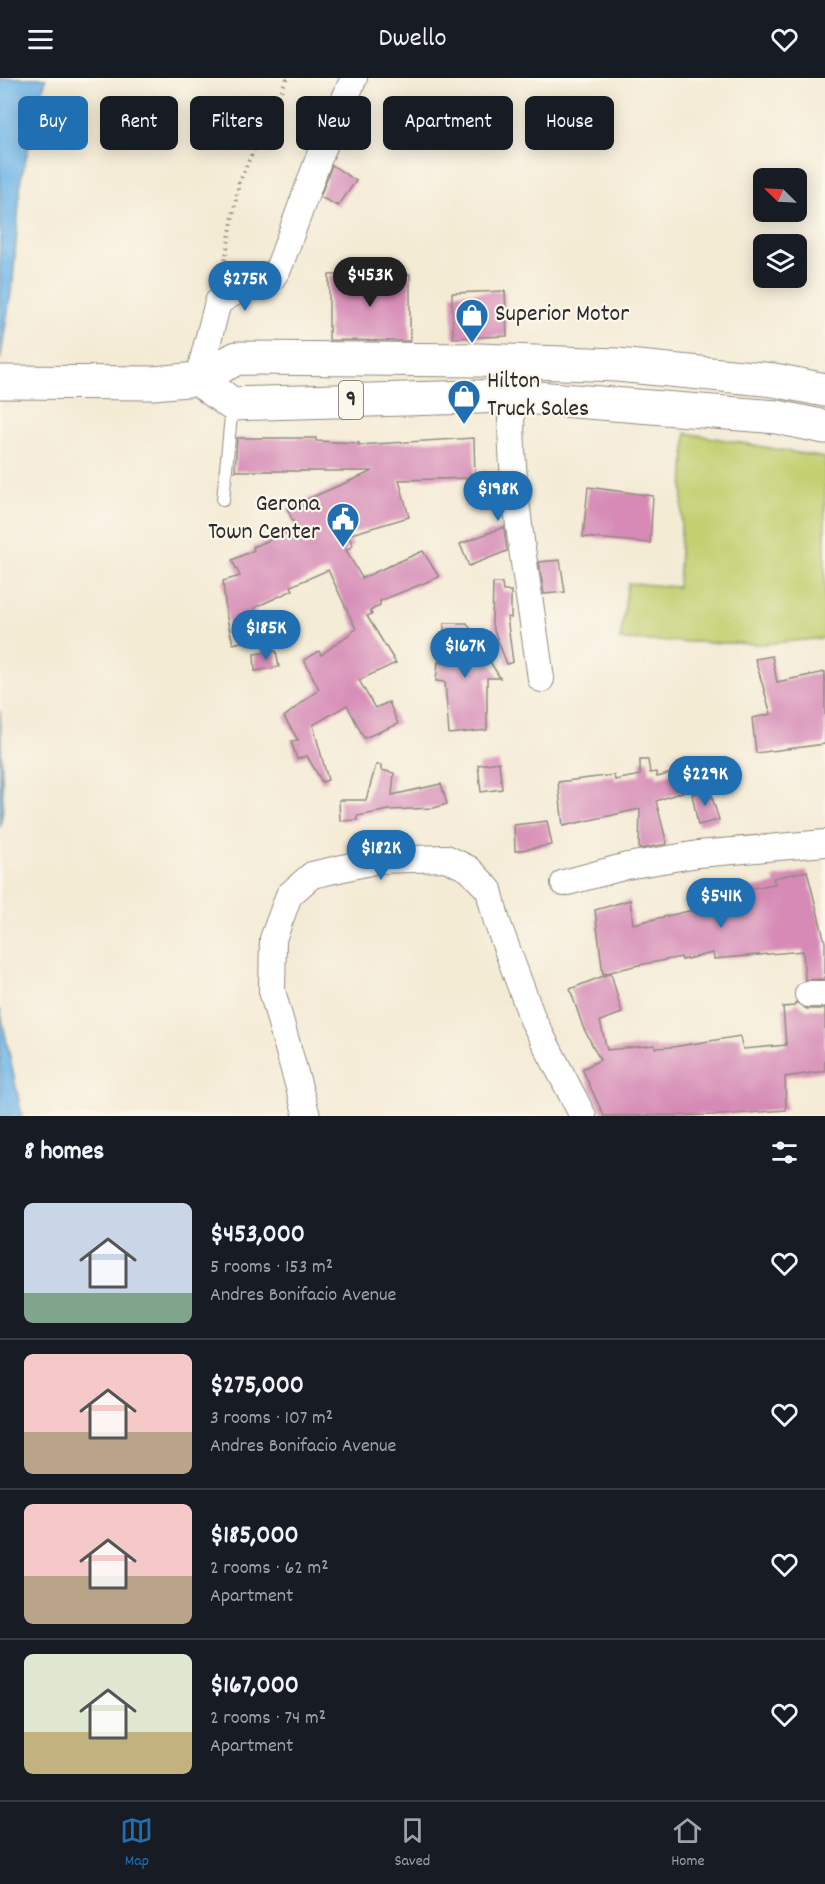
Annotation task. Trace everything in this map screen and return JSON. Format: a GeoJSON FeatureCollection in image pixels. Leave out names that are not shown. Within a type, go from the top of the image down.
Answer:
{"type":"FeatureCollection","features":[{"type":"Feature","properties":{"kind":"highway","name":"9"},"geometry":{"type":"LineString","coordinates":[[0,382],[153,383],[198,379],[237,358],[617,365],[774,380],[825,390]]}},
{"type":"Feature","properties":{"kind":"highway"},"geometry":{"type":"LineString","coordinates":[[198,379],[222,399],[232,404]]}},
{"type":"Feature","properties":{"kind":"highway","name":"9"},"geometry":{"type":"LineString","coordinates":[[232,404],[511,396],[777,417],[825,427]]}},
{"type":"Feature","properties":{"kind":"street"},"geometry":{"type":"LineString","coordinates":[[198,379],[218,302],[249,284],[272,278],[279,267],[320,155],[354,78]]}},
{"type":"Feature","properties":{"kind":"street"},"geometry":{"type":"LineString","coordinates":[[513,363],[510,427],[541,679]]}},
{"type":"Feature","properties":{"kind":"street"},"geometry":{"type":"LineString","coordinates":[[564,883],[627,866],[698,854],[825,843]]}},
{"type":"Feature","properties":{"kind":"street"},"geometry":{"type":"LineString","coordinates":[[307,1116],[272,991],[273,939],[289,895],[312,875],[367,862],[446,858],[469,869],[489,890],[497,922],[533,1020],[582,1116]]}},
{"type":"Feature","properties":{"kind":"lane"},"geometry":{"type":"LineString","coordinates":[[223,500],[232,404]]}},
{"type":"Feature","properties":{"kind":"path"},"geometry":{"type":"LineString","coordinates":[[218,302],[239,182],[288,78]]}},
{"type":"Feature","properties":{"kind":"green space"},"geometry":{"type":"Polygon","coordinates":[[[686,433],[825,458],[825,638],[762,644],[620,640],[628,583],[678,587],[686,433]]]}},
{"type":"Feature","properties":{"kind":"water"},"geometry":{"type":"Polygon","coordinates":[[[0,78],[46,78],[42,96],[18,96],[18,150],[28,150],[21,178],[13,280],[0,361],[0,78]]]}},
{"type":"Feature","properties":{"kind":"water"},"geometry":{"type":"Polygon","coordinates":[[[0,711],[3,808],[0,828],[0,711]]]}},
{"type":"Feature","properties":{"kind":"water"},"geometry":{"type":"Polygon","coordinates":[[[0,1009],[22,1116],[0,1116],[0,1009]]]}},
{"type":"Feature","properties":{"kind":"building"},"geometry":{"type":"Polygon","coordinates":[[[332,165],[356,181],[338,206],[320,197],[332,165]]]}},
{"type":"Feature","properties":{"kind":"building"},"geometry":{"type":"Polygon","coordinates":[[[410,274],[410,341],[329,340],[329,275],[410,274]]]}},
{"type":"Feature","properties":{"kind":"building"},"geometry":{"type":"Polygon","coordinates":[[[505,291],[507,336],[453,338],[452,293],[505,291]]]}},
{"type":"Feature","properties":{"kind":"building"},"geometry":{"type":"Polygon","coordinates":[[[237,438],[316,438],[316,441],[359,443],[358,445],[474,438],[475,478],[399,480],[409,517],[348,535],[353,546],[346,550],[362,578],[423,551],[439,577],[380,601],[380,605],[370,611],[372,614],[367,616],[396,663],[359,680],[375,708],[389,702],[398,724],[364,738],[347,705],[313,725],[328,780],[322,782],[307,756],[297,759],[291,741],[298,740],[284,717],[319,689],[304,660],[319,651],[321,655],[356,629],[328,570],[291,586],[293,590],[254,608],[262,637],[233,644],[226,614],[223,581],[240,576],[232,560],[254,550],[253,547],[296,529],[287,508],[373,471],[235,471],[237,438]]]}},
{"type":"Feature","properties":{"kind":"building"},"geometry":{"type":"Polygon","coordinates":[[[588,487],[653,496],[650,543],[583,537],[588,487]]]}},
{"type":"Feature","properties":{"kind":"building"},"geometry":{"type":"Polygon","coordinates":[[[504,527],[507,551],[469,566],[460,544],[504,527]]]}},
{"type":"Feature","properties":{"kind":"building"},"geometry":{"type":"Polygon","coordinates":[[[560,560],[565,592],[544,594],[539,562],[560,560]]]}},
{"type":"Feature","properties":{"kind":"building"},"geometry":{"type":"Polygon","coordinates":[[[493,583],[502,583],[503,591],[511,591],[511,618],[507,617],[513,662],[507,664],[492,625],[493,583]]]}},
{"type":"Feature","properties":{"kind":"building"},"geometry":{"type":"Polygon","coordinates":[[[444,623],[467,623],[500,678],[487,678],[487,730],[449,734],[445,682],[436,681],[438,662],[443,663],[444,623]]]}},
{"type":"Feature","properties":{"kind":"building"},"geometry":{"type":"Polygon","coordinates":[[[276,651],[279,667],[255,671],[254,654],[276,651]]]}},
{"type":"Feature","properties":{"kind":"building"},"geometry":{"type":"Polygon","coordinates":[[[772,656],[777,682],[825,672],[825,744],[756,753],[752,718],[771,714],[755,659],[772,656]]]}},
{"type":"Feature","properties":{"kind":"building"},"geometry":{"type":"Polygon","coordinates":[[[640,760],[648,760],[650,773],[656,772],[657,777],[694,767],[700,786],[656,801],[667,844],[639,849],[640,809],[563,826],[558,782],[614,775],[615,780],[640,775],[640,760]]]}},
{"type":"Feature","properties":{"kind":"building"},"geometry":{"type":"Polygon","coordinates":[[[499,762],[502,789],[481,792],[478,765],[499,762]]]}},
{"type":"Feature","properties":{"kind":"building"},"geometry":{"type":"Polygon","coordinates":[[[376,765],[381,765],[381,770],[394,773],[392,795],[441,784],[447,804],[434,808],[389,810],[357,816],[357,820],[340,821],[339,800],[366,800],[376,765]]]}},
{"type":"Feature","properties":{"kind":"building"},"geometry":{"type":"Polygon","coordinates":[[[709,787],[719,820],[698,825],[692,794],[709,787]]]}},
{"type":"Feature","properties":{"kind":"building"},"geometry":{"type":"Polygon","coordinates":[[[547,821],[552,845],[515,851],[514,825],[547,821]]]}},
{"type":"Feature","properties":{"kind":"building"},"geometry":{"type":"Polygon","coordinates":[[[807,871],[825,942],[825,979],[805,980],[803,951],[714,959],[713,953],[682,960],[681,957],[603,974],[595,910],[630,900],[633,924],[719,904],[717,890],[735,887],[736,891],[775,884],[773,878],[807,871]]]}},
{"type":"Feature","properties":{"kind":"building"},"geometry":{"type":"Polygon","coordinates":[[[611,973],[622,1013],[600,1021],[607,1050],[655,1045],[655,1048],[673,1047],[740,1036],[743,1049],[786,1045],[783,1007],[794,1006],[796,1002],[807,1009],[825,1009],[825,1071],[785,1077],[786,1110],[721,1115],[604,1116],[582,1069],[600,1060],[583,1027],[570,989],[611,973]]]}},
{"type":"Feature","properties":{"kind":"place","name":"Superior Motor"},"geometry":{"type":"Point","coordinates":[472,344]}},
{"type":"Feature","properties":{"kind":"place","name":"Hilton Truck Sales"},"geometry":{"type":"Point","coordinates":[464,425]}},
{"type":"Feature","properties":{"kind":"place","name":"Gerona Town Center"},"geometry":{"type":"Point","coordinates":[343,548]}}]}
